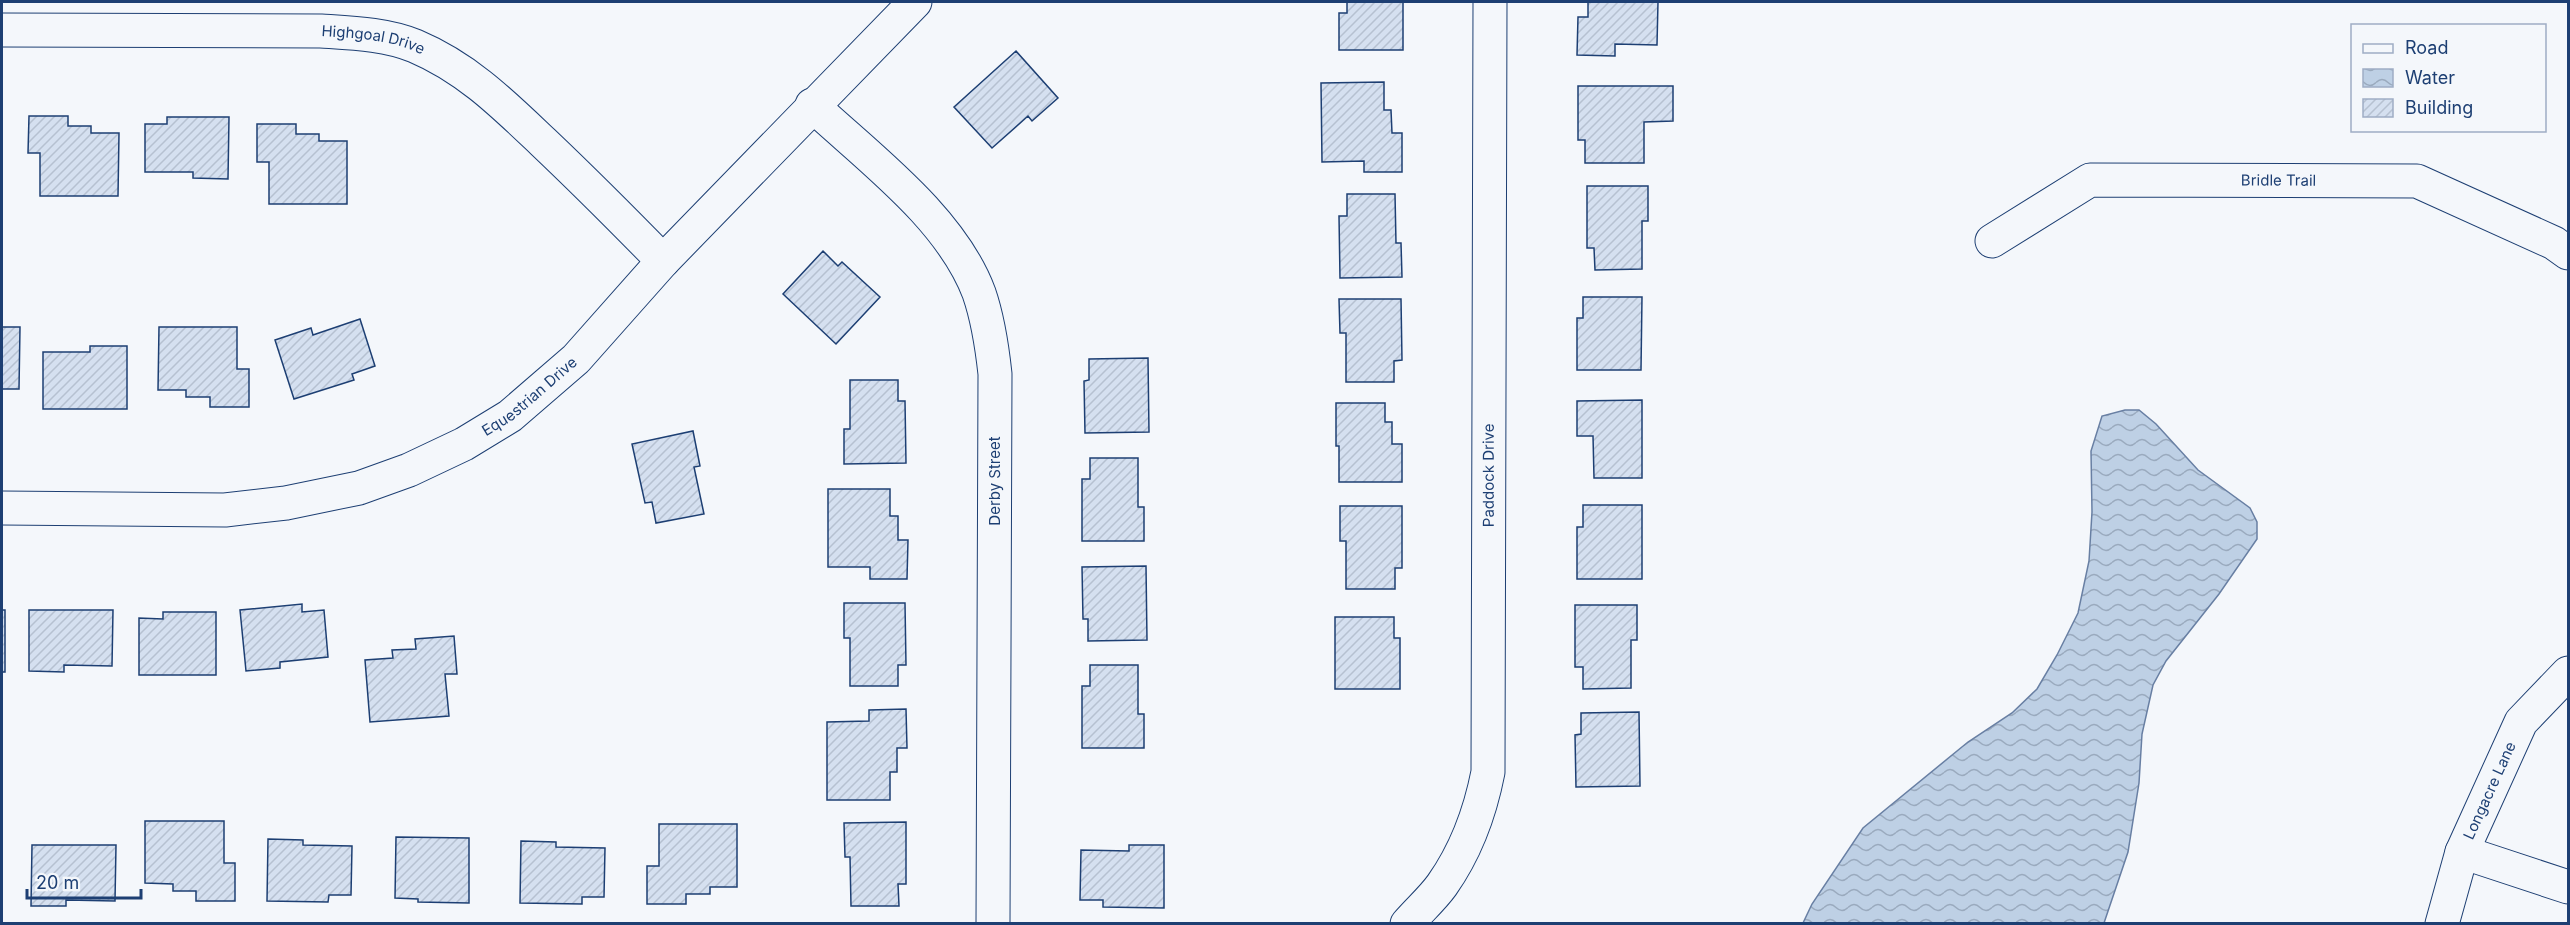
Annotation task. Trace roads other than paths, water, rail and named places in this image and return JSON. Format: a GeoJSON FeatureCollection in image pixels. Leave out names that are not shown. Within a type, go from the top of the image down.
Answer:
{"type":"FeatureCollection","features":[{"type":"Feature","properties":{"kind":"street","name":"Equestrian Drive"},"geometry":{"type":"LineString","coordinates":[[2,508],[225,510],[286,503],[348,490],[409,470],[464,444],[510,416],[576,359],[663,261],[812,105],[915,2]]}},
{"type":"Feature","properties":{"kind":"street","name":"Paddock Drive"},"geometry":{"type":"LineString","coordinates":[[1407,924],[1441,887],[1456,862],[1472,830],[1483,797],[1488,772],[1491,2]]}},
{"type":"Feature","properties":{"kind":"street","name":"Highgoal Drive"},"geometry":{"type":"LineString","coordinates":[[2,30],[321,31],[360,34],[414,46],[463,70],[487,89],[582,179],[663,261]]}},
{"type":"Feature","properties":{"kind":"street","name":"Derby Street"},"geometry":{"type":"LineString","coordinates":[[812,105],[903,188],[941,229],[964,262],[978,292],[992,344],[995,374],[993,924]]}},
{"type":"Feature","properties":{"kind":"street","name":"Bridle Trail"},"geometry":{"type":"LineString","coordinates":[[1992,242],[2090,180],[2417,181],[2554,243],[2568,253]]}},
{"type":"Feature","properties":{"kind":"street","name":"Longacre Lane"},"geometry":{"type":"LineString","coordinates":[[2442,924],[2462,852],[2521,722],[2568,672]]}},
{"type":"Feature","properties":{"kind":"street"},"geometry":{"type":"LineString","coordinates":[[2462,852],[2568,887]]}},
{"type":"Feature","properties":{"kind":"water"},"geometry":{"type":"Polygon","coordinates":[[[2125,410],[2139,410],[2156,424],[2198,470],[2250,508],[2257,522],[2257,539],[2219,594],[2166,661],[2153,685],[2142,734],[2139,783],[2128,852],[2104,923],[1803,923],[1812,904],[1863,828],[1968,742],[2012,713],[2037,689],[2078,613],[2089,561],[2092,512],[2091,451],[2102,416],[2125,410]]]}}]}
